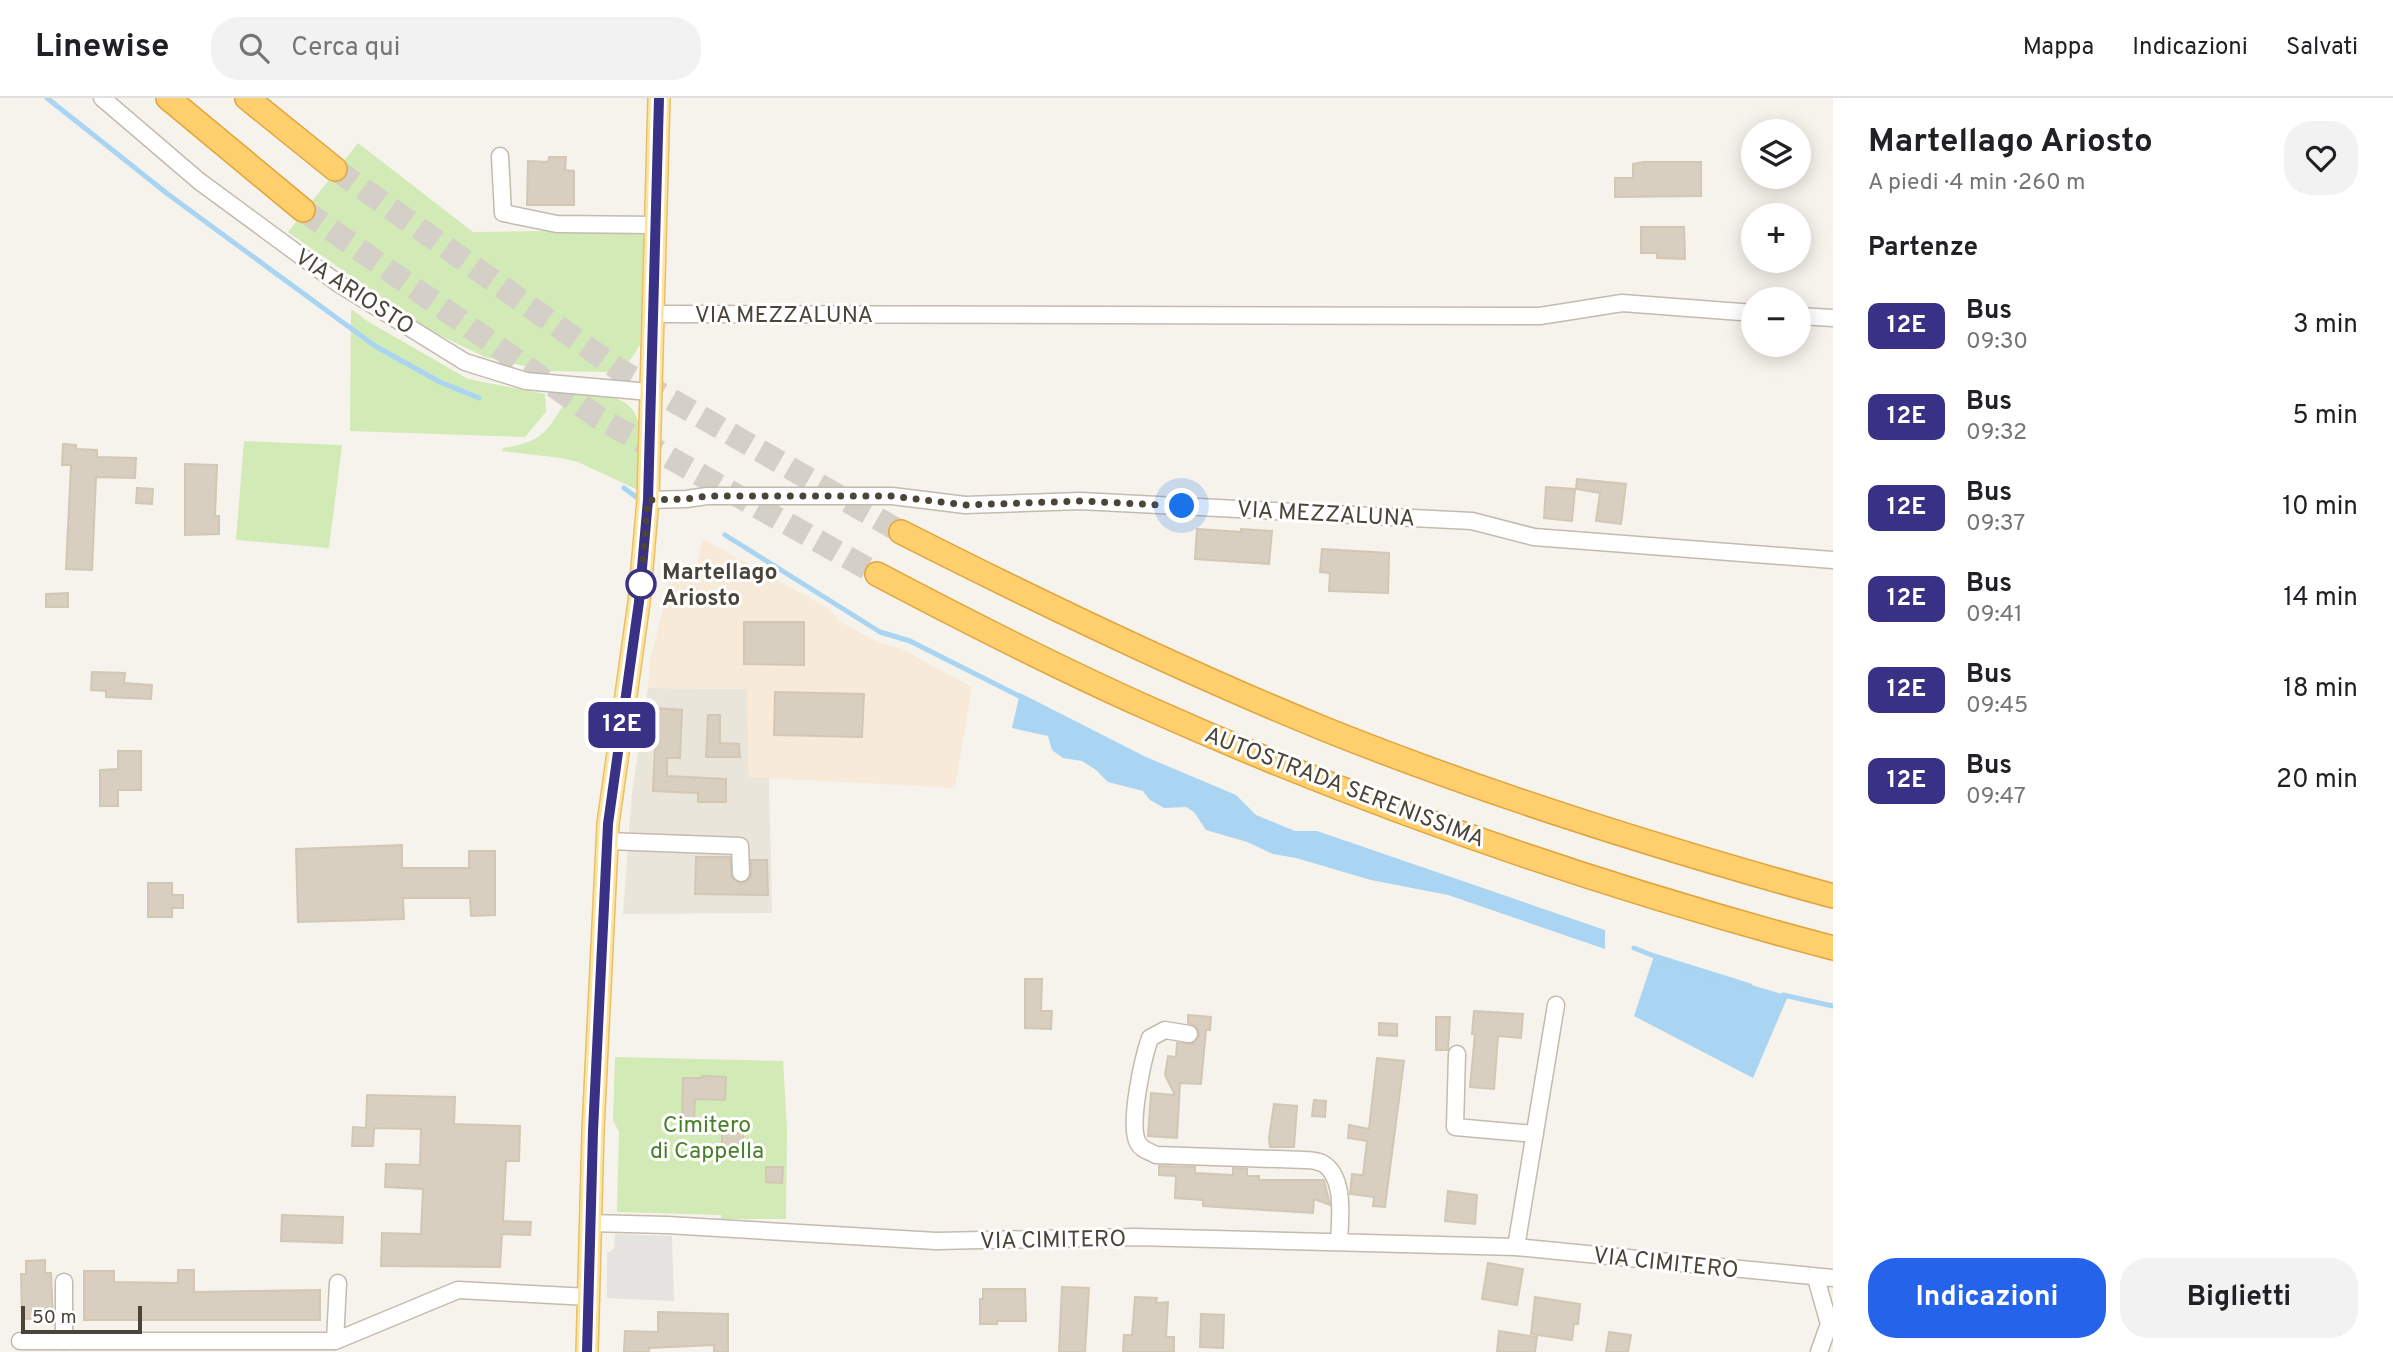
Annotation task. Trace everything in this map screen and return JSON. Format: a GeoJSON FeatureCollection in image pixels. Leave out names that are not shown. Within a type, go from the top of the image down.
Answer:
{"type":"FeatureCollection","features":[{"type":"Feature","properties":{"kind":"highway"},"geometry":{"type":"LineString","coordinates":[[168,98],[303,210]]}},
{"type":"Feature","properties":{"kind":"highway"},"geometry":{"type":"LineString","coordinates":[[247,98],[335,169]]}},
{"type":"Feature","properties":{"kind":"highway","name":"AUTOSTRADA SERENISSIMA"},"geometry":{"type":"LineString","coordinates":[[901,532],[1161,659],[1328,730],[1483,789],[1626,836],[1833,897]]}},
{"type":"Feature","properties":{"kind":"highway","name":"AUTOSTRADA SERENISSIMA"},"geometry":{"type":"LineString","coordinates":[[877,574],[979,628],[1148,708],[1320,779],[1462,834],[1615,886],[1833,948]]}},
{"type":"Feature","properties":{"kind":"main road"},"geometry":{"type":"LineString","coordinates":[[587,1352],[607,841],[639,602],[648,500],[659,98]]}},
{"type":"Feature","properties":{"kind":"street","name":"VIA ARIOSTO"},"geometry":{"type":"LineString","coordinates":[[102,98],[199,181],[339,284],[465,362],[526,381],[650,392]]}},
{"type":"Feature","properties":{"kind":"street"},"geometry":{"type":"LineString","coordinates":[[500,156],[503,213],[557,224],[655,225]]}},
{"type":"Feature","properties":{"kind":"street","name":"VIA MEZZALUNA"},"geometry":{"type":"LineString","coordinates":[[653,314],[1529,316],[1622,303],[1741,312]]}},
{"type":"Feature","properties":{"kind":"street"},"geometry":{"type":"LineString","coordinates":[[1811,317],[1833,318]]}},
{"type":"Feature","properties":{"kind":"street","name":"VIA MEZZALUNA"},"geometry":{"type":"LineString","coordinates":[[648,500],[708,496],[892,496],[965,505],[1080,501],[1472,521],[1534,537],[1833,560]]}},
{"type":"Feature","properties":{"kind":"street"},"geometry":{"type":"LineString","coordinates":[[607,841],[740,846],[741,873]]}},
{"type":"Feature","properties":{"kind":"street"},"geometry":{"type":"LineString","coordinates":[[1517,1247],[1556,1005]]}},
{"type":"Feature","properties":{"kind":"street"},"geometry":{"type":"LineString","coordinates":[[1189,1034],[1165,1030],[1150,1038],[1133,1122],[1136,1140],[1142,1149],[1156,1155],[1306,1160],[1323,1164],[1329,1170],[1341,1200],[1339,1242]]}},
{"type":"Feature","properties":{"kind":"street"},"geometry":{"type":"LineString","coordinates":[[1457,1054],[1455,1127],[1535,1134]]}},
{"type":"Feature","properties":{"kind":"street","name":"VIA CIMITERO"},"geometry":{"type":"LineString","coordinates":[[590,1223],[936,1241],[1135,1237],[1517,1247],[1833,1278]]}},
{"type":"Feature","properties":{"kind":"street"},"geometry":{"type":"LineString","coordinates":[[1816,1278],[1829,1324],[1819,1352]]}},
{"type":"Feature","properties":{"kind":"street"},"geometry":{"type":"LineString","coordinates":[[64,1282],[64,1341]]}},
{"type":"Feature","properties":{"kind":"street"},"geometry":{"type":"LineString","coordinates":[[335,1341],[338,1283]]}},
{"type":"Feature","properties":{"kind":"street"},"geometry":{"type":"LineString","coordinates":[[20,1341],[335,1341],[458,1290],[589,1297]]}},
{"type":"Feature","properties":{"kind":"shaded area"},"geometry":{"type":"Polygon","coordinates":[[[703,539],[830,609],[839,621],[879,643],[900,648],[972,687],[955,788],[749,777],[747,689],[648,688],[650,661],[668,580],[693,579],[703,539]]]}},
{"type":"Feature","properties":{"kind":"shaded area"},"geometry":{"type":"Polygon","coordinates":[[[648,688],[747,689],[749,777],[769,778],[772,913],[623,914],[632,792],[648,688]]]}},
{"type":"Feature","properties":{"kind":"shaded area"},"geometry":{"type":"Polygon","coordinates":[[[615,1234],[672,1236],[674,1301],[607,1298],[607,1253],[614,1249],[615,1234]]]}},
{"type":"Feature","properties":{"kind":"green space"},"geometry":{"type":"Polygon","coordinates":[[[358,143],[473,232],[644,230],[640,345],[629,362],[607,372],[546,371],[485,357],[427,329],[288,232],[358,143]]]}},
{"type":"Feature","properties":{"kind":"green space"},"geometry":{"type":"Polygon","coordinates":[[[351,309],[468,379],[545,394],[546,412],[525,437],[350,431],[351,309]]]}},
{"type":"Feature","properties":{"kind":"green space"},"geometry":{"type":"Polygon","coordinates":[[[572,394],[610,397],[631,408],[640,429],[638,490],[578,462],[502,451],[503,448],[539,437],[572,394]]]}},
{"type":"Feature","properties":{"kind":"green space"},"geometry":{"type":"Polygon","coordinates":[[[244,441],[342,445],[329,548],[236,540],[244,441]]]}},
{"type":"Feature","properties":{"kind":"green space","name":"Cimitero di Cappella"},"geometry":{"type":"Polygon","coordinates":[[[615,1057],[783,1061],[787,1128],[786,1219],[721,1219],[721,1215],[617,1212],[619,1132],[613,1120],[615,1057]]]}},
{"type":"Feature","properties":{"kind":"water"},"geometry":{"type":"Polygon","coordinates":[[[1020,693],[1146,757],[1236,795],[1256,815],[1295,831],[1317,831],[1605,930],[1605,949],[1448,895],[1371,880],[1273,854],[1247,842],[1206,830],[1194,812],[1186,807],[1164,808],[1150,800],[1143,791],[1108,782],[1082,761],[1063,758],[1052,750],[1048,736],[1012,728],[1020,693]]]}},
{"type":"Feature","properties":{"kind":"water"},"geometry":{"type":"Polygon","coordinates":[[[1654,956],[1788,996],[1753,1078],[1634,1016],[1654,956]]]}},
{"type":"Feature","properties":{"kind":"building"},"geometry":{"type":"Polygon","coordinates":[[[549,157],[566,157],[565,170],[574,171],[574,205],[527,205],[528,161],[548,162],[549,157]]]}},
{"type":"Feature","properties":{"kind":"building"},"geometry":{"type":"Polygon","coordinates":[[[1701,162],[1701,196],[1615,197],[1615,178],[1633,178],[1633,164],[1701,162]]]}},
{"type":"Feature","properties":{"kind":"building"},"geometry":{"type":"Polygon","coordinates":[[[1641,227],[1684,227],[1685,259],[1657,258],[1657,253],[1641,253],[1641,227]]]}},
{"type":"Feature","properties":{"kind":"building"},"geometry":{"type":"Polygon","coordinates":[[[63,444],[76,445],[76,449],[97,450],[97,457],[136,458],[135,478],[96,477],[92,570],[66,569],[71,465],[62,465],[63,444]]]}},
{"type":"Feature","properties":{"kind":"building"},"geometry":{"type":"Polygon","coordinates":[[[185,464],[217,465],[215,516],[219,516],[219,534],[185,535],[185,464]]]}},
{"type":"Feature","properties":{"kind":"building"},"geometry":{"type":"Polygon","coordinates":[[[1577,479],[1626,484],[1621,524],[1596,521],[1600,493],[1576,489],[1577,479]]]}},
{"type":"Feature","properties":{"kind":"building"},"geometry":{"type":"Polygon","coordinates":[[[1546,487],[1575,489],[1572,521],[1544,518],[1546,487]]]}},
{"type":"Feature","properties":{"kind":"building"},"geometry":{"type":"Polygon","coordinates":[[[137,488],[153,489],[152,504],[136,503],[137,488]]]}},
{"type":"Feature","properties":{"kind":"building"},"geometry":{"type":"Polygon","coordinates":[[[1197,529],[1272,531],[1269,564],[1195,559],[1197,529]]]}},
{"type":"Feature","properties":{"kind":"building"},"geometry":{"type":"Polygon","coordinates":[[[1322,549],[1389,553],[1388,593],[1329,591],[1330,573],[1320,572],[1322,549]]]}},
{"type":"Feature","properties":{"kind":"building"},"geometry":{"type":"Polygon","coordinates":[[[68,593],[68,607],[46,607],[46,594],[68,593]]]}},
{"type":"Feature","properties":{"kind":"building"},"geometry":{"type":"Polygon","coordinates":[[[744,622],[804,622],[804,665],[744,664],[744,622]]]}},
{"type":"Feature","properties":{"kind":"building"},"geometry":{"type":"Polygon","coordinates":[[[92,672],[125,673],[124,683],[152,685],[151,699],[106,697],[106,691],[91,690],[92,672]]]}},
{"type":"Feature","properties":{"kind":"building"},"geometry":{"type":"Polygon","coordinates":[[[775,692],[864,694],[862,737],[774,735],[775,692]]]}},
{"type":"Feature","properties":{"kind":"building"},"geometry":{"type":"Polygon","coordinates":[[[657,708],[682,710],[680,758],[667,758],[667,776],[726,779],[726,802],[698,802],[698,793],[653,791],[657,708]]]}},
{"type":"Feature","properties":{"kind":"building"},"geometry":{"type":"Polygon","coordinates":[[[708,715],[720,715],[720,743],[739,744],[740,757],[706,757],[708,715]]]}},
{"type":"Feature","properties":{"kind":"building"},"geometry":{"type":"Polygon","coordinates":[[[118,751],[141,751],[141,790],[118,790],[118,806],[100,806],[100,770],[118,769],[118,751]]]}},
{"type":"Feature","properties":{"kind":"building"},"geometry":{"type":"Polygon","coordinates":[[[402,845],[402,868],[469,868],[469,851],[495,851],[495,915],[471,916],[470,898],[403,898],[404,919],[298,922],[296,849],[402,845]]]}},
{"type":"Feature","properties":{"kind":"building"},"geometry":{"type":"Polygon","coordinates":[[[696,857],[730,857],[732,878],[741,883],[751,877],[751,860],[767,860],[768,895],[695,894],[696,857]]]}},
{"type":"Feature","properties":{"kind":"building"},"geometry":{"type":"Polygon","coordinates":[[[148,883],[172,883],[172,895],[183,895],[183,908],[172,908],[172,917],[148,917],[148,883]]]}},
{"type":"Feature","properties":{"kind":"building"},"geometry":{"type":"Polygon","coordinates":[[[1025,979],[1042,979],[1041,1011],[1052,1011],[1051,1029],[1025,1028],[1025,979]]]}},
{"type":"Feature","properties":{"kind":"building"},"geometry":{"type":"Polygon","coordinates":[[[1474,1011],[1523,1014],[1521,1038],[1498,1036],[1494,1089],[1470,1087],[1475,1034],[1472,1034],[1474,1011]]]}},
{"type":"Feature","properties":{"kind":"building"},"geometry":{"type":"Polygon","coordinates":[[[1188,1015],[1211,1017],[1210,1030],[1206,1030],[1201,1084],[1180,1083],[1177,1138],[1148,1136],[1151,1093],[1175,1095],[1165,1075],[1168,1056],[1176,1057],[1177,1043],[1192,1044],[1199,1036],[1196,1026],[1188,1023],[1188,1015]]]}},
{"type":"Feature","properties":{"kind":"building"},"geometry":{"type":"Polygon","coordinates":[[[1436,1017],[1450,1017],[1448,1050],[1436,1050],[1436,1017]]]}},
{"type":"Feature","properties":{"kind":"building"},"geometry":{"type":"Polygon","coordinates":[[[1379,1023],[1397,1024],[1397,1036],[1379,1035],[1379,1023]]]}},
{"type":"Feature","properties":{"kind":"building"},"geometry":{"type":"Polygon","coordinates":[[[1377,1058],[1404,1061],[1385,1207],[1373,1206],[1374,1197],[1350,1194],[1352,1174],[1363,1175],[1367,1141],[1348,1138],[1349,1125],[1369,1129],[1377,1058]]]}},
{"type":"Feature","properties":{"kind":"building"},"geometry":{"type":"Polygon","coordinates":[[[726,1077],[725,1100],[695,1099],[694,1120],[682,1120],[683,1078],[726,1077]]]}},
{"type":"Feature","properties":{"kind":"building"},"geometry":{"type":"Polygon","coordinates":[[[367,1095],[455,1097],[454,1124],[520,1126],[519,1161],[506,1161],[503,1221],[531,1222],[530,1235],[502,1234],[500,1267],[381,1266],[382,1233],[421,1234],[423,1189],[385,1187],[386,1164],[420,1165],[421,1129],[374,1128],[373,1146],[352,1146],[353,1127],[366,1128],[367,1095]]]}},
{"type":"Feature","properties":{"kind":"building"},"geometry":{"type":"Polygon","coordinates":[[[1314,1100],[1326,1101],[1325,1117],[1312,1116],[1314,1100]]]}},
{"type":"Feature","properties":{"kind":"building"},"geometry":{"type":"Polygon","coordinates":[[[1274,1104],[1297,1106],[1294,1147],[1270,1147],[1274,1104]]]}},
{"type":"Feature","properties":{"kind":"building"},"geometry":{"type":"Polygon","coordinates":[[[722,1133],[743,1133],[744,1146],[722,1146],[722,1133]]]}},
{"type":"Feature","properties":{"kind":"building"},"geometry":{"type":"Polygon","coordinates":[[[1159,1166],[1195,1167],[1195,1173],[1233,1175],[1233,1168],[1247,1169],[1247,1176],[1259,1176],[1259,1180],[1324,1180],[1330,1205],[1314,1199],[1313,1213],[1203,1206],[1203,1200],[1175,1198],[1176,1176],[1159,1175],[1159,1166]]]}},
{"type":"Feature","properties":{"kind":"building"},"geometry":{"type":"Polygon","coordinates":[[[766,1167],[783,1167],[782,1183],[766,1182],[766,1167]]]}},
{"type":"Feature","properties":{"kind":"building"},"geometry":{"type":"Polygon","coordinates":[[[1448,1191],[1477,1195],[1475,1224],[1445,1221],[1448,1191]]]}},
{"type":"Feature","properties":{"kind":"building"},"geometry":{"type":"Polygon","coordinates":[[[282,1215],[343,1217],[342,1243],[281,1241],[282,1215]]]}},
{"type":"Feature","properties":{"kind":"building"},"geometry":{"type":"Polygon","coordinates":[[[45,1260],[45,1273],[51,1273],[53,1318],[22,1319],[21,1274],[26,1274],[26,1261],[45,1260]]]}},
{"type":"Feature","properties":{"kind":"building"},"geometry":{"type":"Polygon","coordinates":[[[1488,1263],[1523,1269],[1517,1305],[1482,1299],[1488,1263]]]}},
{"type":"Feature","properties":{"kind":"building"},"geometry":{"type":"Polygon","coordinates":[[[178,1270],[194,1270],[194,1292],[320,1290],[320,1320],[84,1320],[84,1271],[114,1271],[114,1282],[178,1283],[178,1270]]]}},
{"type":"Feature","properties":{"kind":"building"},"geometry":{"type":"Polygon","coordinates":[[[1062,1287],[1089,1288],[1085,1352],[1059,1352],[1062,1287]]]}},
{"type":"Feature","properties":{"kind":"building"},"geometry":{"type":"Polygon","coordinates":[[[983,1289],[1025,1289],[1026,1321],[980,1324],[980,1299],[983,1299],[983,1289]]]}},
{"type":"Feature","properties":{"kind":"building"},"geometry":{"type":"Polygon","coordinates":[[[1135,1297],[1157,1298],[1156,1303],[1168,1302],[1166,1337],[1174,1337],[1174,1352],[1123,1352],[1124,1335],[1132,1335],[1135,1297]]]}},
{"type":"Feature","properties":{"kind":"building"},"geometry":{"type":"Polygon","coordinates":[[[1535,1297],[1580,1304],[1578,1324],[1574,1324],[1572,1340],[1531,1334],[1535,1297]]]}},
{"type":"Feature","properties":{"kind":"building"},"geometry":{"type":"Polygon","coordinates":[[[658,1312],[728,1314],[728,1352],[714,1352],[714,1345],[624,1352],[625,1331],[658,1332],[658,1312]]]}},
{"type":"Feature","properties":{"kind":"building"},"geometry":{"type":"Polygon","coordinates":[[[1201,1314],[1224,1315],[1223,1348],[1200,1347],[1201,1314]]]}},
{"type":"Feature","properties":{"kind":"building"},"geometry":{"type":"Polygon","coordinates":[[[1499,1331],[1537,1337],[1535,1352],[1497,1352],[1499,1331]]]}},
{"type":"Feature","properties":{"kind":"building"},"geometry":{"type":"Polygon","coordinates":[[[1609,1332],[1631,1335],[1628,1352],[1606,1352],[1609,1332]]]}},
{"type":"Feature","properties":{"kind":"waterway"},"geometry":{"type":"LineString","coordinates":[[47,98],[169,195],[375,346],[440,382],[479,398]]}},
{"type":"Feature","properties":{"kind":"waterway"},"geometry":{"type":"LineString","coordinates":[[624,488],[636,497]]}},
{"type":"Feature","properties":{"kind":"waterway"},"geometry":{"type":"LineString","coordinates":[[725,535],[880,632],[910,641],[1025,699]]}},
{"type":"Feature","properties":{"kind":"waterway"},"geometry":{"type":"LineString","coordinates":[[1634,948],[1750,986]]}},
{"type":"Feature","properties":{"kind":"waterway"},"geometry":{"type":"LineString","coordinates":[[1783,995],[1833,1006]]}},
{"type":"Feature","properties":{"kind":"tunnel"},"geometry":{"type":"LineString","coordinates":[[335,169],[618,369],[901,532]]}},
{"type":"Feature","properties":{"kind":"tunnel"},"geometry":{"type":"LineString","coordinates":[[303,210],[599,418],[877,574]]}},
{"type":"Feature","properties":{"kind":"bus line","name":"12E"},"geometry":{"type":"LineString","coordinates":[[587,1352],[593,1131],[608,824],[639,602],[648,500],[659,98]]}},
{"type":"Feature","properties":{"kind":"place","name":"Martellago Ariosto"},"geometry":{"type":"Point","coordinates":[641,584]}},
{"type":"Feature","properties":{"kind":"route"},"geometry":{"type":"LineString","coordinates":[[641,584],[648,500],[708,496],[892,496],[965,505],[1080,501],[1182,506]]}}]}
